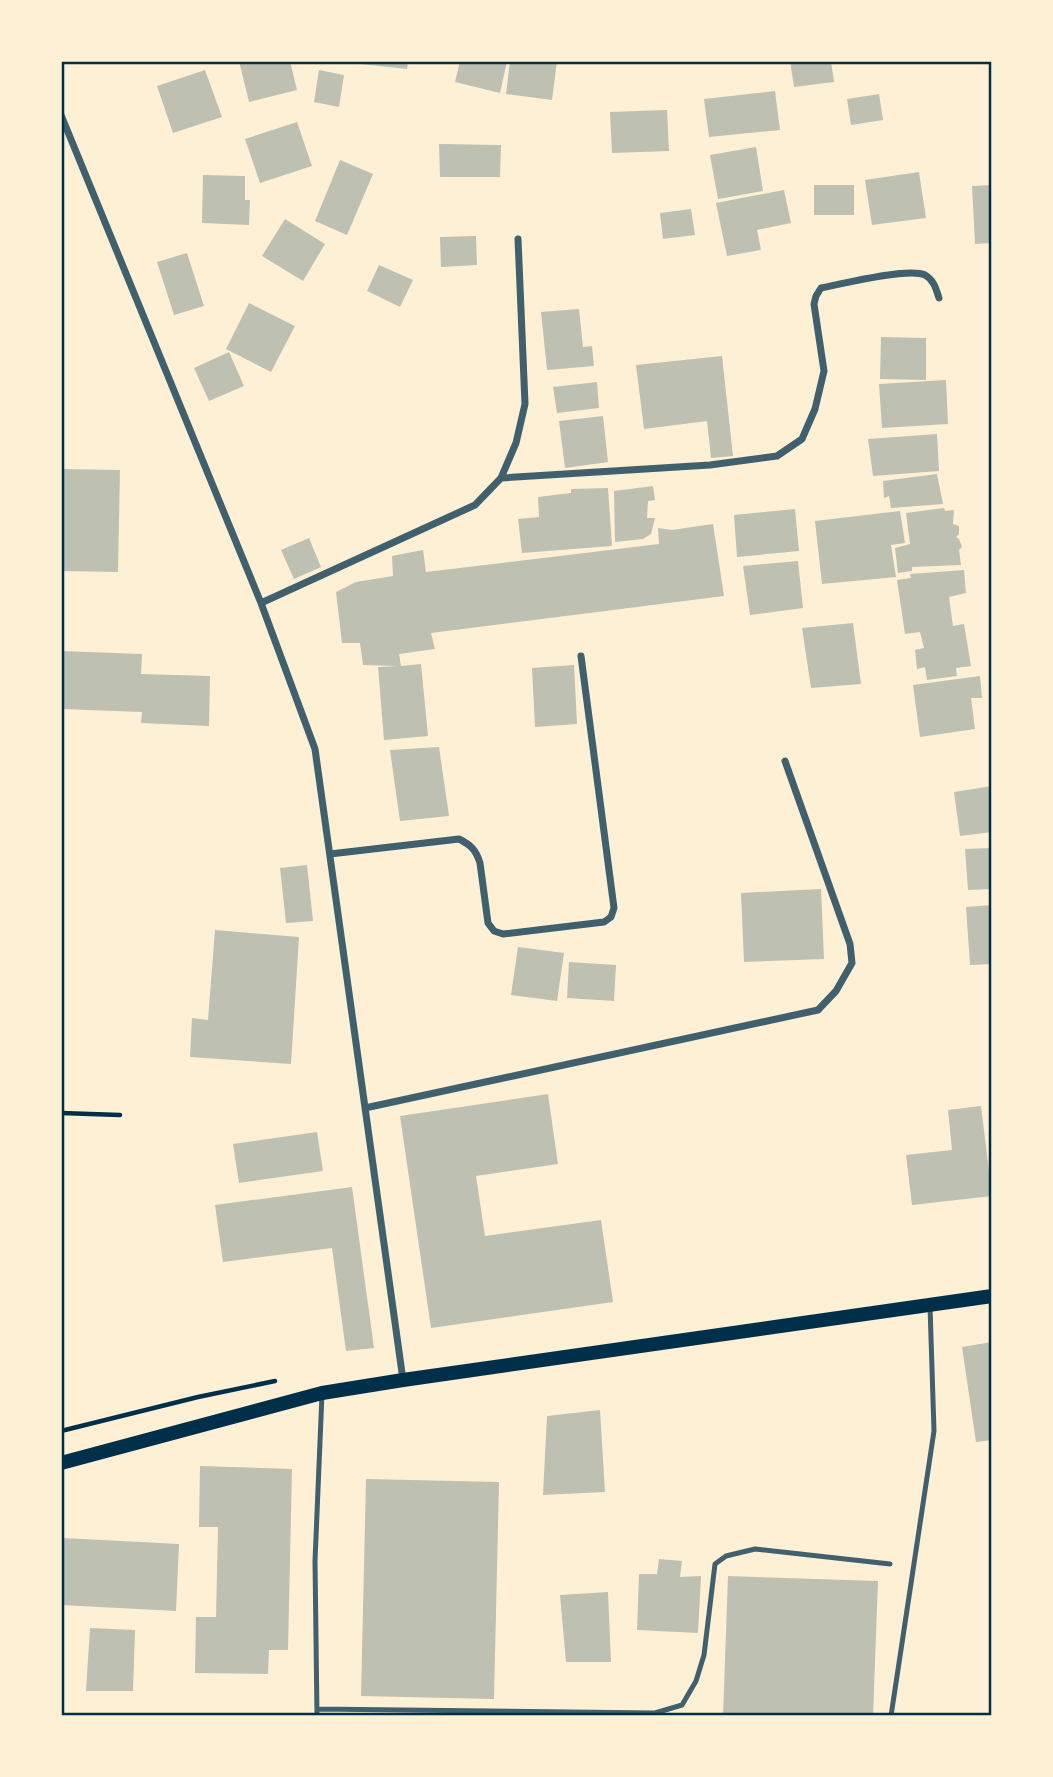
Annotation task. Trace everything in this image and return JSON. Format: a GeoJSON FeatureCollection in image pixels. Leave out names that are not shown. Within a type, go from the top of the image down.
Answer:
{"type":"FeatureCollection","features":[{"type":"Feature","properties":{"kind":"main road"},"geometry":{"type":"LineString","coordinates":[[61,1463],[322,1393],[992,1296]]}},
{"type":"Feature","properties":{"kind":"street"},"geometry":{"type":"LineString","coordinates":[[61,115],[261,603],[315,748],[403,1380]]}},
{"type":"Feature","properties":{"kind":"street"},"geometry":{"type":"LineString","coordinates":[[261,603],[475,505],[501,478],[516,443],[525,404],[518,239]]}},
{"type":"Feature","properties":{"kind":"street"},"geometry":{"type":"LineString","coordinates":[[501,478],[710,465],[777,456],[802,439],[815,409],[824,371],[814,304],[821,288],[908,273],[924,275],[933,282],[939,298]]}},
{"type":"Feature","properties":{"kind":"street"},"geometry":{"type":"LineString","coordinates":[[330,854],[459,839],[477,853],[488,923],[494,931],[502,934],[541,930],[604,922],[611,917],[614,908],[581,656]]}},
{"type":"Feature","properties":{"kind":"street"},"geometry":{"type":"LineString","coordinates":[[365,1108],[818,1010],[836,991],[852,963],[850,944],[785,761]]}},
{"type":"Feature","properties":{"kind":"lane"},"geometry":{"type":"LineString","coordinates":[[891,1716],[934,1431],[930,1305]]}},
{"type":"Feature","properties":{"kind":"lane"},"geometry":{"type":"LineString","coordinates":[[322,1393],[315,1561],[317,1712],[655,1713],[682,1705],[696,1681],[704,1655],[715,1564],[726,1556],[755,1549],[890,1564]]}},
{"type":"Feature","properties":{"kind":"path"},"geometry":{"type":"LineString","coordinates":[[61,1113],[120,1115]]}},
{"type":"Feature","properties":{"kind":"path"},"geometry":{"type":"LineString","coordinates":[[61,1431],[278,1380]]}},
{"type":"Feature","properties":{"kind":"building"},"geometry":{"type":"Polygon","coordinates":[[[239,61],[290,61],[297,90],[249,102],[239,61]]]}},
{"type":"Feature","properties":{"kind":"building"},"geometry":{"type":"Polygon","coordinates":[[[361,61],[408,61],[407,69],[361,64],[361,61]]]}},
{"type":"Feature","properties":{"kind":"building"},"geometry":{"type":"Polygon","coordinates":[[[460,61],[507,61],[500,93],[455,82],[460,61]]]}},
{"type":"Feature","properties":{"kind":"building"},"geometry":{"type":"Polygon","coordinates":[[[510,61],[557,61],[552,100],[506,94],[510,61]]]}},
{"type":"Feature","properties":{"kind":"building"},"geometry":{"type":"Polygon","coordinates":[[[790,61],[831,61],[834,82],[794,87],[790,61]]]}},
{"type":"Feature","properties":{"kind":"building"},"geometry":{"type":"Polygon","coordinates":[[[205,70],[222,117],[173,133],[157,86],[205,70]]]}},
{"type":"Feature","properties":{"kind":"building"},"geometry":{"type":"Polygon","coordinates":[[[319,70],[344,75],[339,107],[314,102],[319,70]]]}},
{"type":"Feature","properties":{"kind":"building"},"geometry":{"type":"Polygon","coordinates":[[[775,91],[780,130],[709,137],[704,99],[775,91]]]}},
{"type":"Feature","properties":{"kind":"building"},"geometry":{"type":"Polygon","coordinates":[[[879,94],[883,120],[851,125],[847,99],[879,94]]]}},
{"type":"Feature","properties":{"kind":"building"},"geometry":{"type":"Polygon","coordinates":[[[667,110],[669,151],[612,153],[610,112],[667,110]]]}},
{"type":"Feature","properties":{"kind":"building"},"geometry":{"type":"Polygon","coordinates":[[[297,122],[312,166],[260,183],[245,139],[297,122]]]}},
{"type":"Feature","properties":{"kind":"building"},"geometry":{"type":"Polygon","coordinates":[[[439,144],[501,145],[500,177],[440,177],[439,144]]]}},
{"type":"Feature","properties":{"kind":"building"},"geometry":{"type":"Polygon","coordinates":[[[756,147],[763,191],[718,199],[710,155],[756,147]]]}},
{"type":"Feature","properties":{"kind":"building"},"geometry":{"type":"Polygon","coordinates":[[[340,160],[373,174],[347,235],[315,221],[340,160]]]}},
{"type":"Feature","properties":{"kind":"building"},"geometry":{"type":"Polygon","coordinates":[[[919,172],[926,218],[872,225],[865,180],[919,172]]]}},
{"type":"Feature","properties":{"kind":"building"},"geometry":{"type":"Polygon","coordinates":[[[203,175],[245,176],[245,200],[250,200],[249,225],[202,223],[203,175]]]}},
{"type":"Feature","properties":{"kind":"building"},"geometry":{"type":"Polygon","coordinates":[[[814,185],[854,185],[854,215],[814,215],[814,185]]]}},
{"type":"Feature","properties":{"kind":"building"},"geometry":{"type":"Polygon","coordinates":[[[992,185],[992,243],[975,244],[972,186],[992,185]]]}},
{"type":"Feature","properties":{"kind":"building"},"geometry":{"type":"Polygon","coordinates":[[[784,190],[791,223],[757,230],[761,250],[727,256],[716,203],[784,190]]]}},
{"type":"Feature","properties":{"kind":"building"},"geometry":{"type":"Polygon","coordinates":[[[691,209],[695,235],[663,239],[660,213],[691,209]]]}},
{"type":"Feature","properties":{"kind":"building"},"geometry":{"type":"Polygon","coordinates":[[[285,219],[325,244],[303,281],[262,256],[285,219]]]}},
{"type":"Feature","properties":{"kind":"building"},"geometry":{"type":"Polygon","coordinates":[[[476,236],[477,265],[441,267],[440,237],[476,236]]]}},
{"type":"Feature","properties":{"kind":"building"},"geometry":{"type":"Polygon","coordinates":[[[187,253],[204,306],[174,315],[157,262],[187,253]]]}},
{"type":"Feature","properties":{"kind":"building"},"geometry":{"type":"Polygon","coordinates":[[[379,265],[413,280],[400,307],[367,291],[379,265]]]}},
{"type":"Feature","properties":{"kind":"building"},"geometry":{"type":"Polygon","coordinates":[[[249,303],[295,326],[271,372],[226,349],[249,303]]]}},
{"type":"Feature","properties":{"kind":"building"},"geometry":{"type":"Polygon","coordinates":[[[579,309],[583,347],[592,346],[594,366],[547,370],[541,312],[579,309]]]}},
{"type":"Feature","properties":{"kind":"building"},"geometry":{"type":"Polygon","coordinates":[[[881,337],[926,338],[926,380],[880,379],[881,337]]]}},
{"type":"Feature","properties":{"kind":"building"},"geometry":{"type":"Polygon","coordinates":[[[229,352],[244,386],[209,401],[194,368],[229,352]]]}},
{"type":"Feature","properties":{"kind":"building"},"geometry":{"type":"Polygon","coordinates":[[[722,356],[733,456],[711,458],[707,421],[644,429],[636,365],[722,356]]]}},
{"type":"Feature","properties":{"kind":"building"},"geometry":{"type":"Polygon","coordinates":[[[946,380],[948,424],[882,428],[879,384],[946,380]]]}},
{"type":"Feature","properties":{"kind":"building"},"geometry":{"type":"Polygon","coordinates":[[[597,382],[599,408],[557,413],[553,387],[597,382]]]}},
{"type":"Feature","properties":{"kind":"building"},"geometry":{"type":"Polygon","coordinates":[[[603,416],[608,462],[565,468],[559,421],[603,416]]]}},
{"type":"Feature","properties":{"kind":"building"},"geometry":{"type":"Polygon","coordinates":[[[937,434],[939,471],[873,476],[868,439],[937,434]]]}},
{"type":"Feature","properties":{"kind":"building"},"geometry":{"type":"Polygon","coordinates":[[[61,469],[120,470],[118,572],[61,571],[61,469]]]}},
{"type":"Feature","properties":{"kind":"building"},"geometry":{"type":"Polygon","coordinates":[[[937,474],[943,504],[891,508],[889,496],[884,498],[883,481],[937,474]]]}},
{"type":"Feature","properties":{"kind":"building"},"geometry":{"type":"Polygon","coordinates":[[[653,486],[655,500],[648,501],[647,518],[655,518],[651,534],[643,539],[615,542],[614,491],[653,486]]]}},
{"type":"Feature","properties":{"kind":"building"},"geometry":{"type":"Polygon","coordinates":[[[608,488],[612,546],[522,553],[518,519],[539,517],[538,497],[571,493],[571,489],[608,488]]]}},
{"type":"Feature","properties":{"kind":"building"},"geometry":{"type":"Polygon","coordinates":[[[944,508],[945,511],[954,510],[953,524],[959,526],[959,534],[956,537],[962,547],[959,550],[961,565],[912,567],[912,571],[898,573],[895,548],[910,544],[906,513],[944,508]]]}},
{"type":"Feature","properties":{"kind":"building"},"geometry":{"type":"Polygon","coordinates":[[[795,509],[799,551],[737,557],[734,515],[795,509]]]}},
{"type":"Feature","properties":{"kind":"building"},"geometry":{"type":"Polygon","coordinates":[[[900,511],[905,543],[891,545],[896,577],[822,584],[815,521],[900,511]]]}},
{"type":"Feature","properties":{"kind":"building"},"geometry":{"type":"Polygon","coordinates":[[[713,524],[724,596],[431,633],[435,649],[399,654],[401,666],[421,664],[428,736],[384,740],[378,667],[398,666],[363,665],[360,643],[342,643],[336,592],[356,582],[393,576],[392,556],[423,550],[426,572],[659,544],[658,528],[672,530],[713,524]]]}},
{"type":"Feature","properties":{"kind":"building"},"geometry":{"type":"Polygon","coordinates":[[[309,538],[321,567],[294,579],[281,550],[309,538]]]}},
{"type":"Feature","properties":{"kind":"building"},"geometry":{"type":"Polygon","coordinates":[[[798,561],[803,608],[750,615],[743,566],[798,561]]]}},
{"type":"Feature","properties":{"kind":"building"},"geometry":{"type":"Polygon","coordinates":[[[964,570],[966,593],[949,597],[953,626],[964,624],[971,666],[956,668],[957,676],[927,680],[925,667],[917,669],[915,650],[924,648],[920,632],[905,634],[897,580],[911,578],[910,574],[964,570]]]}},
{"type":"Feature","properties":{"kind":"building"},"geometry":{"type":"Polygon","coordinates":[[[853,623],[861,684],[811,688],[802,628],[853,623]]]}},
{"type":"Feature","properties":{"kind":"building"},"geometry":{"type":"Polygon","coordinates":[[[61,651],[142,654],[141,674],[210,676],[209,726],[141,723],[142,712],[61,709],[61,651]]]}},
{"type":"Feature","properties":{"kind":"building"},"geometry":{"type":"Polygon","coordinates":[[[574,665],[577,724],[535,727],[532,668],[574,665]]]}},
{"type":"Feature","properties":{"kind":"building"},"geometry":{"type":"Polygon","coordinates":[[[980,676],[982,698],[971,698],[975,729],[920,737],[913,685],[980,676]]]}},
{"type":"Feature","properties":{"kind":"building"},"geometry":{"type":"Polygon","coordinates":[[[439,747],[449,816],[400,821],[390,750],[439,747]]]}},
{"type":"Feature","properties":{"kind":"building"},"geometry":{"type":"Polygon","coordinates":[[[992,786],[992,832],[960,836],[954,792],[992,786]]]}},
{"type":"Feature","properties":{"kind":"building"},"geometry":{"type":"Polygon","coordinates":[[[992,848],[992,889],[968,890],[965,849],[992,848]]]}},
{"type":"Feature","properties":{"kind":"building"},"geometry":{"type":"Polygon","coordinates":[[[307,865],[313,921],[286,923],[280,868],[307,865]]]}},
{"type":"Feature","properties":{"kind":"building"},"geometry":{"type":"Polygon","coordinates":[[[821,889],[824,959],[744,962],[741,893],[821,889]]]}},
{"type":"Feature","properties":{"kind":"building"},"geometry":{"type":"Polygon","coordinates":[[[992,905],[992,964],[970,965],[966,907],[992,905]]]}},
{"type":"Feature","properties":{"kind":"building"},"geometry":{"type":"Polygon","coordinates":[[[215,930],[299,937],[291,1064],[190,1057],[192,1018],[208,1020],[215,930]]]}},
{"type":"Feature","properties":{"kind":"building"},"geometry":{"type":"Polygon","coordinates":[[[518,947],[564,953],[557,1001],[511,995],[518,947]]]}},
{"type":"Feature","properties":{"kind":"building"},"geometry":{"type":"Polygon","coordinates":[[[569,962],[616,965],[614,1001],[567,998],[569,962]]]}},
{"type":"Feature","properties":{"kind":"building"},"geometry":{"type":"Polygon","coordinates":[[[548,1094],[558,1164],[476,1176],[485,1236],[601,1220],[613,1302],[431,1328],[400,1116],[548,1094]]]}},
{"type":"Feature","properties":{"kind":"building"},"geometry":{"type":"Polygon","coordinates":[[[981,1106],[992,1196],[912,1205],[906,1155],[952,1150],[948,1110],[981,1106]]]}},
{"type":"Feature","properties":{"kind":"building"},"geometry":{"type":"Polygon","coordinates":[[[317,1132],[323,1171],[239,1183],[233,1144],[317,1132]]]}},
{"type":"Feature","properties":{"kind":"building"},"geometry":{"type":"Polygon","coordinates":[[[352,1187],[374,1348],[346,1351],[332,1248],[223,1262],[215,1205],[352,1187]]]}},
{"type":"Feature","properties":{"kind":"building"},"geometry":{"type":"Polygon","coordinates":[[[992,1342],[992,1440],[976,1442],[962,1347],[992,1342]]]}},
{"type":"Feature","properties":{"kind":"building"},"geometry":{"type":"Polygon","coordinates":[[[600,1410],[605,1492],[543,1495],[547,1416],[600,1410]]]}},
{"type":"Feature","properties":{"kind":"building"},"geometry":{"type":"Polygon","coordinates":[[[200,1466],[292,1469],[288,1650],[269,1650],[268,1674],[195,1673],[196,1617],[216,1617],[218,1527],[199,1527],[200,1466]]]}},
{"type":"Feature","properties":{"kind":"building"},"geometry":{"type":"Polygon","coordinates":[[[366,1479],[499,1482],[494,1699],[361,1696],[366,1479]]]}},
{"type":"Feature","properties":{"kind":"building"},"geometry":{"type":"Polygon","coordinates":[[[63,1538],[179,1544],[176,1611],[61,1605],[63,1538]]]}},
{"type":"Feature","properties":{"kind":"building"},"geometry":{"type":"Polygon","coordinates":[[[659,1559],[682,1561],[680,1577],[701,1576],[698,1633],[637,1630],[639,1574],[657,1574],[659,1559]]]}},
{"type":"Feature","properties":{"kind":"building"},"geometry":{"type":"Polygon","coordinates":[[[728,1576],[878,1581],[873,1716],[723,1716],[728,1576]]]}},
{"type":"Feature","properties":{"kind":"building"},"geometry":{"type":"Polygon","coordinates":[[[608,1592],[611,1662],[566,1662],[560,1595],[608,1592]]]}},
{"type":"Feature","properties":{"kind":"building"},"geometry":{"type":"Polygon","coordinates":[[[90,1628],[135,1630],[133,1691],[86,1691],[90,1628]]]}}]}
